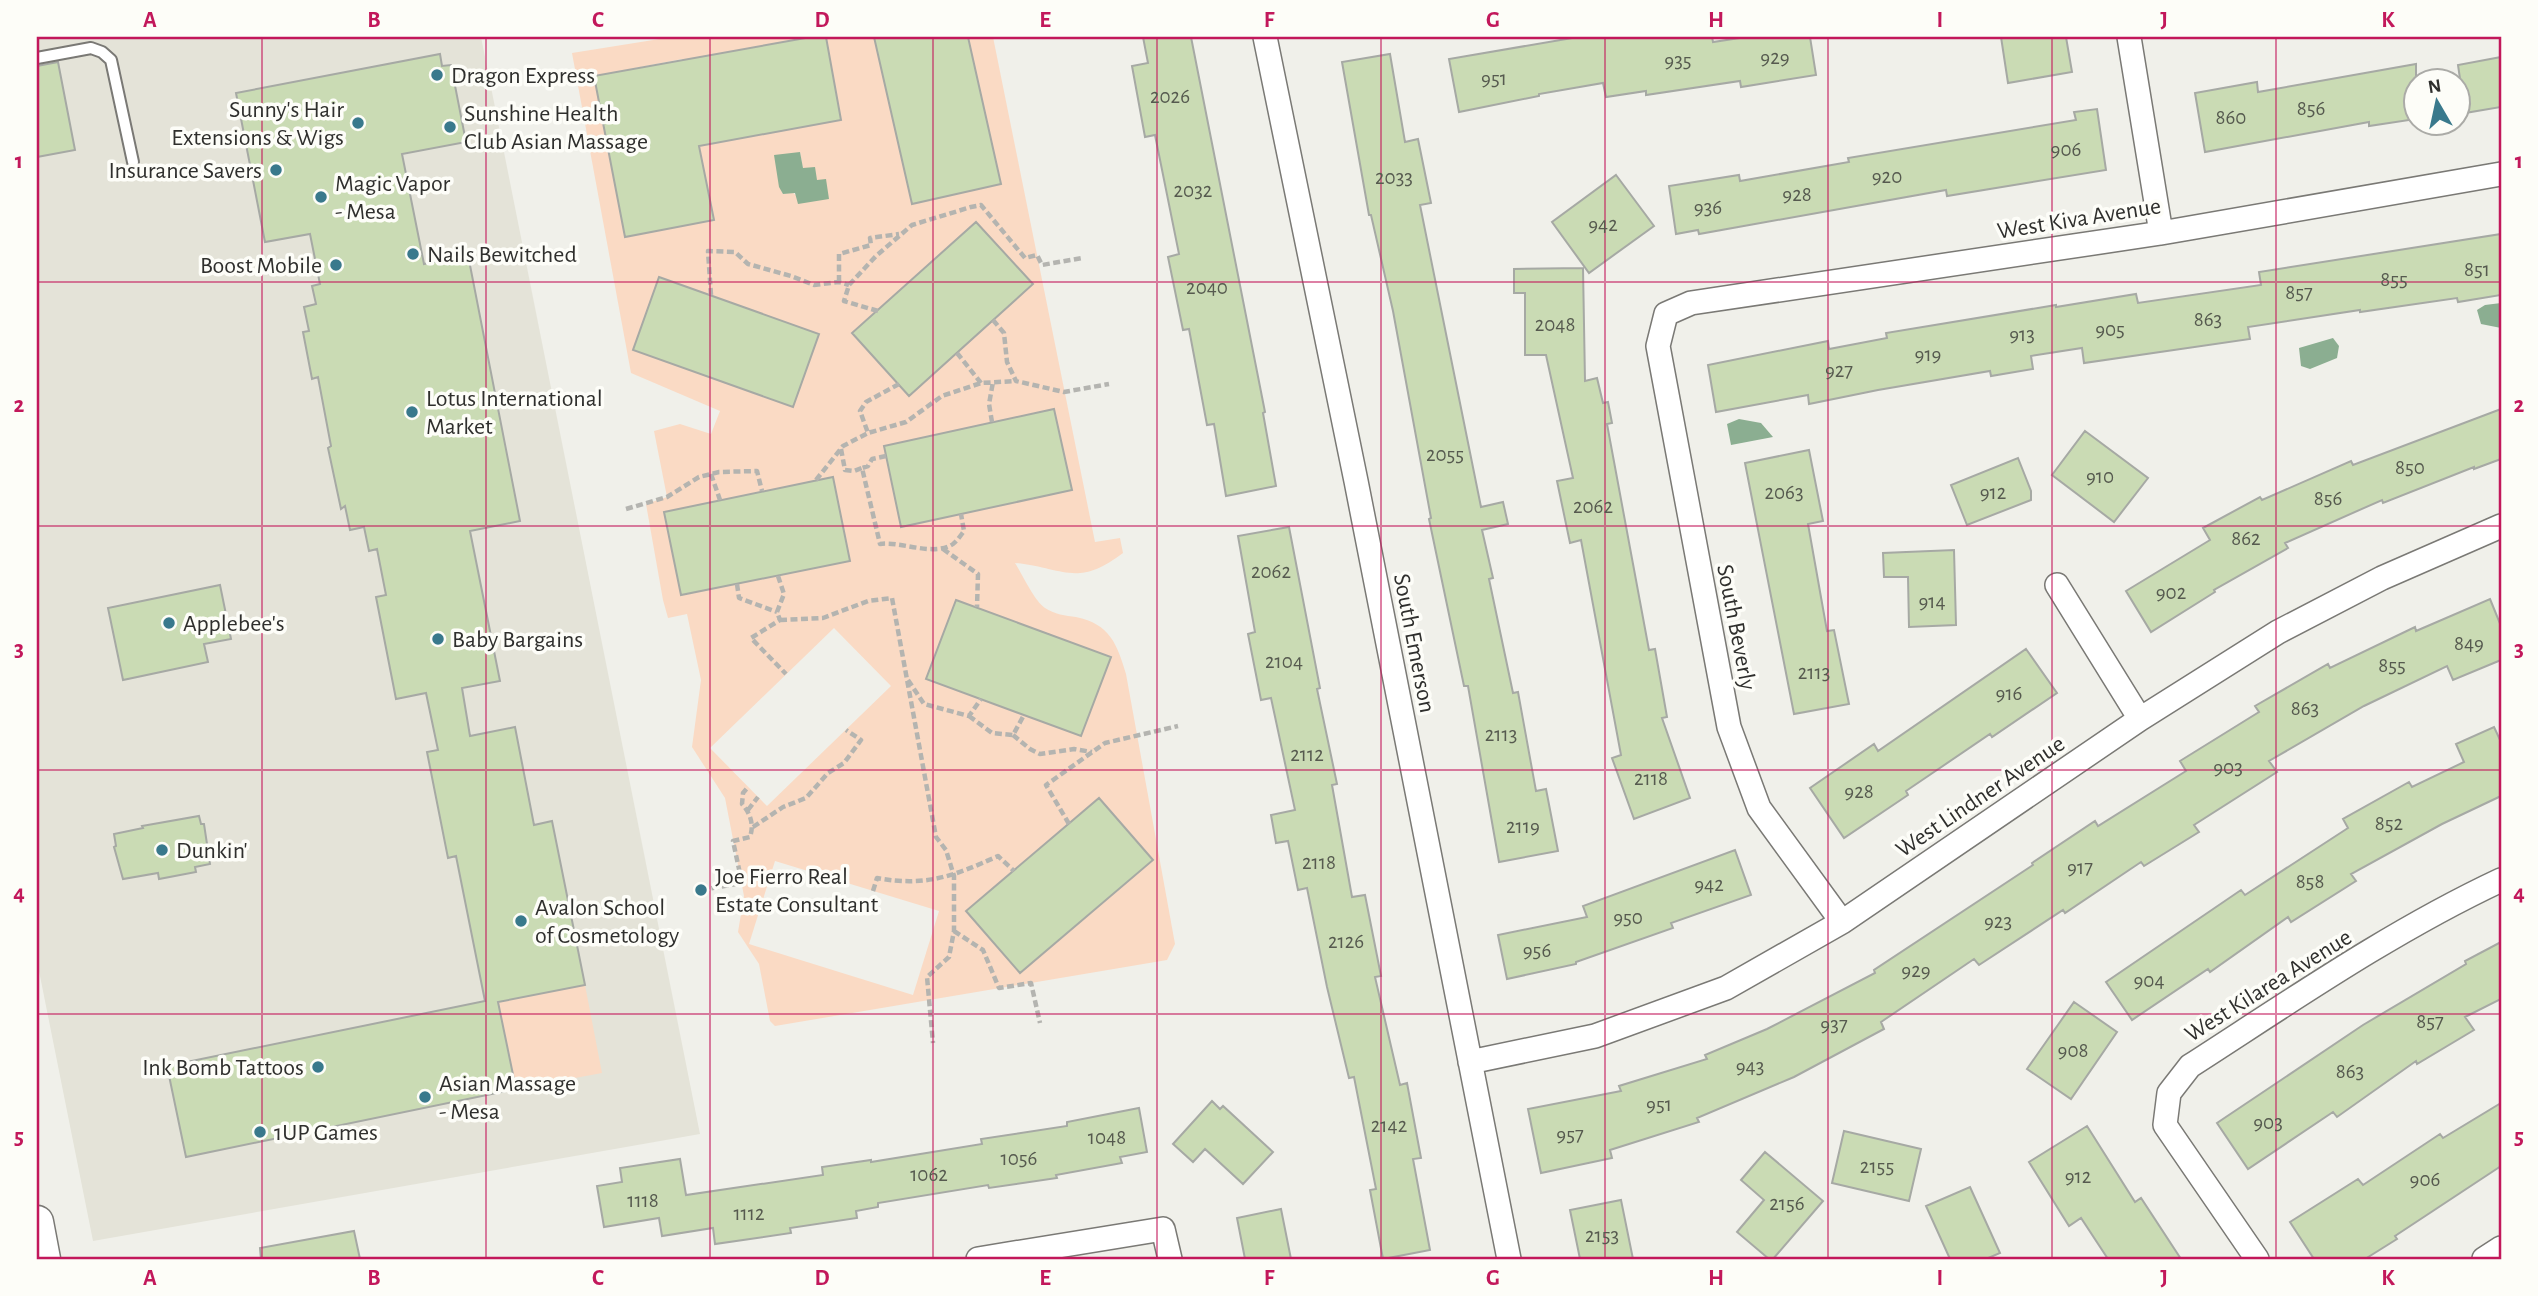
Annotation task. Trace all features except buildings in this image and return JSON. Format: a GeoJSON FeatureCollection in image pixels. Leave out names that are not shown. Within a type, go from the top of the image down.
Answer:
{"type":"FeatureCollection","features":[{"type":"Feature","properties":{"kind":"main road"},"geometry":{"type":"LineString","coordinates":[[37,1222],[44,1259]]}},
{"type":"Feature","properties":{"kind":"street","name":"South Emerson"},"geometry":{"type":"LineString","coordinates":[[1265,37],[1356,481],[1509,1259]]}},
{"type":"Feature","properties":{"kind":"street"},"geometry":{"type":"LineString","coordinates":[[2129,37],[2161,233]]}},
{"type":"Feature","properties":{"kind":"street","name":"West Kiva Avenue"},"geometry":{"type":"LineString","coordinates":[[1666,314],[1691,303],[2161,233],[2501,174]]}},
{"type":"Feature","properties":{"kind":"street","name":"South Beverly"},"geometry":{"type":"LineString","coordinates":[[1666,314],[1658,346],[1729,727],[1759,808],[1842,922]]}},
{"type":"Feature","properties":{"kind":"street","name":"West Lindner Avenue"},"geometry":{"type":"LineString","coordinates":[[1470,1062],[1595,1036],[1727,988],[1842,922],[2140,719],[2278,632],[2382,578],[2501,527]]}},
{"type":"Feature","properties":{"kind":"street"},"geometry":{"type":"LineString","coordinates":[[2057,585],[2140,719]]}},
{"type":"Feature","properties":{"kind":"street","name":"West Kilarea Avenue"},"geometry":{"type":"LineString","coordinates":[[2257,1259],[2165,1125],[2169,1093],[2190,1066],[2371,950],[2472,893],[2501,880]]}},
{"type":"Feature","properties":{"kind":"street"},"geometry":{"type":"LineString","coordinates":[[978,1259],[1163,1229],[1170,1259]]}},
{"type":"Feature","properties":{"kind":"street"},"geometry":{"type":"LineString","coordinates":[[2484,1259],[2501,1248]]}},
{"type":"Feature","properties":{"kind":"lane"},"geometry":{"type":"LineString","coordinates":[[37,58],[91,48],[102,52],[111,60],[133,162]]}},
{"type":"Feature","properties":{"kind":"path"},"geometry":{"type":"LineString","coordinates":[[878,311],[844,300],[849,285],[912,225],[981,205],[1025,258],[1037,255],[1042,265],[1082,258]]}},
{"type":"Feature","properties":{"kind":"path"},"geometry":{"type":"LineString","coordinates":[[839,282],[839,254],[870,245],[870,238],[901,234]]}},
{"type":"Feature","properties":{"kind":"path"},"geometry":{"type":"LineString","coordinates":[[710,295],[708,251],[735,252],[748,264],[814,285],[839,282],[849,285]]}},
{"type":"Feature","properties":{"kind":"path"},"geometry":{"type":"LineString","coordinates":[[993,320],[1004,333],[1007,362],[1016,381]]}},
{"type":"Feature","properties":{"kind":"path"},"geometry":{"type":"LineString","coordinates":[[957,353],[981,383]]}},
{"type":"Feature","properties":{"kind":"path"},"geometry":{"type":"LineString","coordinates":[[816,480],[841,449],[868,433],[906,422],[942,396],[981,383],[1016,381],[1065,393],[1109,384]]}},
{"type":"Feature","properties":{"kind":"path"},"geometry":{"type":"LineString","coordinates":[[992,422],[989,404],[993,382]]}},
{"type":"Feature","properties":{"kind":"path"},"geometry":{"type":"LineString","coordinates":[[868,433],[860,411],[866,402],[899,384]]}},
{"type":"Feature","properties":{"kind":"path"},"geometry":{"type":"LineString","coordinates":[[841,449],[845,470],[854,471],[868,466],[872,459],[887,456]]}},
{"type":"Feature","properties":{"kind":"path"},"geometry":{"type":"LineString","coordinates":[[862,468],[880,544],[895,542],[914,548],[943,548],[953,544],[964,531],[961,514]]}},
{"type":"Feature","properties":{"kind":"path"},"geometry":{"type":"LineString","coordinates":[[626,509],[667,497],[699,477],[711,474],[757,471],[762,491]]}},
{"type":"Feature","properties":{"kind":"path"},"geometry":{"type":"LineString","coordinates":[[711,474],[720,500]]}},
{"type":"Feature","properties":{"kind":"path"},"geometry":{"type":"LineString","coordinates":[[943,548],[978,574],[976,607]]}},
{"type":"Feature","properties":{"kind":"path"},"geometry":{"type":"LineString","coordinates":[[778,576],[784,594],[777,612],[780,620]]}},
{"type":"Feature","properties":{"kind":"path"},"geometry":{"type":"LineString","coordinates":[[737,584],[739,598],[777,612]]}},
{"type":"Feature","properties":{"kind":"path"},"geometry":{"type":"LineString","coordinates":[[786,674],[751,638],[780,620],[823,618],[868,601],[892,598],[936,837],[946,850],[954,876],[954,931],[949,957],[928,977],[933,1043]]}},
{"type":"Feature","properties":{"kind":"path"},"geometry":{"type":"LineString","coordinates":[[906,677],[924,704],[969,716],[992,733],[1013,735],[1040,754],[1074,749],[1092,752]]}},
{"type":"Feature","properties":{"kind":"path"},"geometry":{"type":"LineString","coordinates":[[969,716],[981,699]]}},
{"type":"Feature","properties":{"kind":"path"},"geometry":{"type":"LineString","coordinates":[[1013,735],[1024,715]]}},
{"type":"Feature","properties":{"kind":"path"},"geometry":{"type":"LineString","coordinates":[[1069,824],[1046,785],[1105,743],[1178,726]]}},
{"type":"Feature","properties":{"kind":"path"},"geometry":{"type":"LineString","coordinates":[[753,827],[783,807],[806,798],[828,773],[844,763],[861,740],[846,730]]}},
{"type":"Feature","properties":{"kind":"path"},"geometry":{"type":"LineString","coordinates":[[701,890],[742,883],[733,841],[750,837],[753,827],[748,810],[743,804],[743,793],[748,787]]}},
{"type":"Feature","properties":{"kind":"path"},"geometry":{"type":"LineString","coordinates":[[748,810],[758,797]]}},
{"type":"Feature","properties":{"kind":"path"},"geometry":{"type":"LineString","coordinates":[[873,891],[877,878],[902,883],[954,876],[998,856],[1014,871]]}},
{"type":"Feature","properties":{"kind":"path"},"geometry":{"type":"LineString","coordinates":[[954,931],[983,950],[999,988],[1031,983],[1041,1023]]}},
{"type":"Feature","properties":{"kind":"shaded area"},"geometry":{"type":"Polygon","coordinates":[[[37,37],[481,37],[700,1134],[93,1241],[37,961],[37,37]]]}},
{"type":"Feature","properties":{"kind":"shaded area"},"geometry":{"type":"Polygon","coordinates":[[[672,37],[811,37],[712,55],[841,120],[826,37],[874,37],[912,204],[1001,184],[968,37],[993,37],[1095,542],[1120,538],[1123,553],[1107,564],[1082,573],[1015,563],[1041,605],[1056,613],[1088,620],[1097,625],[1110,637],[1119,653],[1126,674],[1175,944],[1167,960],[775,1026],[770,1021],[759,964],[738,932],[744,896],[725,798],[692,747],[701,680],[687,614],[668,618],[646,504],[667,497],[654,431],[680,424],[711,434],[720,411],[631,373],[572,53],[672,37]],[[682,59],[594,76],[626,237],[714,219],[682,59]],[[800,152],[781,190],[783,194],[792,192],[797,196],[817,180],[803,169],[800,152]],[[976,222],[878,311],[1032,284],[976,222]],[[659,277],[633,350],[819,334],[659,277]],[[1054,409],[884,446],[902,527],[1072,490],[1054,409]],[[833,477],[664,512],[681,595],[850,561],[833,477]],[[956,600],[927,678],[1111,658],[956,600]],[[834,628],[710,748],[767,806],[891,686],[834,628]],[[1099,798],[967,911],[1020,973],[1153,860],[1099,798]],[[775,861],[749,944],[913,995],[939,911],[775,861]]]}},
{"type":"Feature","properties":{"kind":"shaded area"},"geometry":{"type":"Polygon","coordinates":[[[800,152],[803,168],[815,167],[817,180],[826,179],[829,199],[798,204],[795,193],[783,194],[779,187],[774,155],[800,152]]]}},
{"type":"Feature","properties":{"kind":"shaded area"},"geometry":{"type":"Polygon","coordinates":[[[2501,303],[2501,328],[2481,324],[2477,310],[2485,305],[2501,303]]]}},
{"type":"Feature","properties":{"kind":"shaded area"},"geometry":{"type":"Polygon","coordinates":[[[2333,338],[2339,346],[2337,358],[2310,369],[2301,366],[2299,348],[2333,338]]]}},
{"type":"Feature","properties":{"kind":"shaded area"},"geometry":{"type":"Polygon","coordinates":[[[1739,419],[1761,423],[1773,437],[1731,445],[1727,424],[1739,419]]]}},
{"type":"Feature","properties":{"kind":"shaded area"},"geometry":{"type":"Polygon","coordinates":[[[585,985],[602,1073],[516,1089],[498,1002],[585,985]]]}},
{"type":"Feature","properties":{"kind":"place","name":"Dragon Express"},"geometry":{"type":"Point","coordinates":[437,75]}},
{"type":"Feature","properties":{"kind":"place","name":"Sunny's Hair Extensions & Wigs"},"geometry":{"type":"Point","coordinates":[358,123]}},
{"type":"Feature","properties":{"kind":"place","name":"Sunshine Health Club Asian Massage"},"geometry":{"type":"Point","coordinates":[450,127]}},
{"type":"Feature","properties":{"kind":"place","name":"Insurance Savers"},"geometry":{"type":"Point","coordinates":[276,170]}},
{"type":"Feature","properties":{"kind":"place","name":"Magic Vapor - Mesa"},"geometry":{"type":"Point","coordinates":[321,197]}},
{"type":"Feature","properties":{"kind":"place","name":"Nails Bewitched"},"geometry":{"type":"Point","coordinates":[413,254]}},
{"type":"Feature","properties":{"kind":"place","name":"Boost Mobile"},"geometry":{"type":"Point","coordinates":[336,265]}},
{"type":"Feature","properties":{"kind":"place","name":"Lotus International Market"},"geometry":{"type":"Point","coordinates":[412,412]}},
{"type":"Feature","properties":{"kind":"place","name":"Applebee's"},"geometry":{"type":"Point","coordinates":[169,623]}},
{"type":"Feature","properties":{"kind":"place","name":"Baby Bargains"},"geometry":{"type":"Point","coordinates":[438,639]}},
{"type":"Feature","properties":{"kind":"place","name":"Dunkin'"},"geometry":{"type":"Point","coordinates":[162,850]}},
{"type":"Feature","properties":{"kind":"place","name":"Joe Fierro Real Estate Consultant"},"geometry":{"type":"Point","coordinates":[701,890]}},
{"type":"Feature","properties":{"kind":"place","name":"Avalon School of Cosmetology"},"geometry":{"type":"Point","coordinates":[521,921]}},
{"type":"Feature","properties":{"kind":"place","name":"Ink Bomb Tattoos"},"geometry":{"type":"Point","coordinates":[318,1067]}},
{"type":"Feature","properties":{"kind":"place","name":"Asian Massage - Mesa"},"geometry":{"type":"Point","coordinates":[425,1097]}},
{"type":"Feature","properties":{"kind":"place","name":"1UP Games"},"geometry":{"type":"Point","coordinates":[260,1132]}}]}
